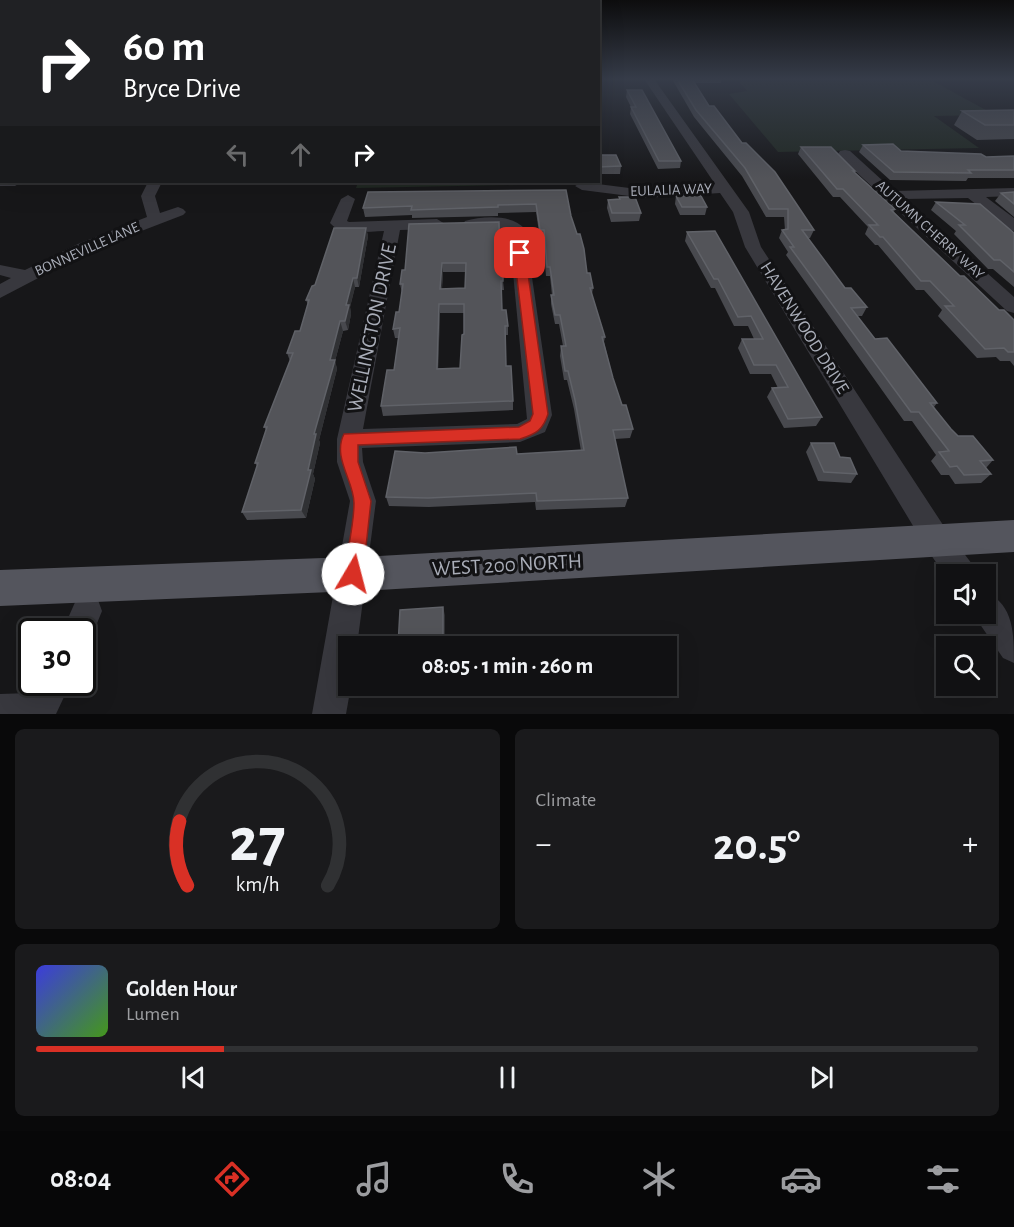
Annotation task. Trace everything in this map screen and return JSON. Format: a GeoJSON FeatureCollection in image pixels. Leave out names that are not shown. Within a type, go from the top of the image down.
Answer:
{"type":"FeatureCollection","features":[{"type":"Feature","properties":{"kind":"main road","name":"WEST 200 NORTH"},"geometry":{"type":"LineString","coordinates":[[0,588],[353,574],[1014,536]]}},
{"type":"Feature","properties":{"kind":"street","name":"HAVENWOOD DRIVE"},"geometry":{"type":"LineString","coordinates":[[672,112],[741,212],[753,247],[937,540],[955,564]]}},
{"type":"Feature","properties":{"kind":"street","name":"AUTUMN CHERRY WAY"},"geometry":{"type":"LineString","coordinates":[[845,154],[1014,307]]}},
{"type":"Feature","properties":{"kind":"street"},"geometry":{"type":"LineString","coordinates":[[154,183],[146,200],[156,219]]}},
{"type":"Feature","properties":{"kind":"street","name":"EULALIA WAY"},"geometry":{"type":"LineString","coordinates":[[582,186],[645,194],[725,188]]}},
{"type":"Feature","properties":{"kind":"street"},"geometry":{"type":"LineString","coordinates":[[892,195],[1014,192]]}},
{"type":"Feature","properties":{"kind":"street"},"geometry":{"type":"LineString","coordinates":[[971,193],[1014,226]]}},
{"type":"Feature","properties":{"kind":"street"},"geometry":{"type":"LineString","coordinates":[[348,199],[338,223],[347,227],[501,223],[512,225],[517,229],[540,414],[537,425],[520,433],[350,439]]}},
{"type":"Feature","properties":{"kind":"street","name":"BONNEVILLE LANE"},"geometry":{"type":"LineString","coordinates":[[0,292],[27,276],[116,232],[178,212]]}},
{"type":"Feature","properties":{"kind":"street","name":"WELLINGTON DRIVE"},"geometry":{"type":"LineString","coordinates":[[329,714],[363,501],[350,462],[350,439],[393,225]]}},
{"type":"Feature","properties":{"kind":"street"},"geometry":{"type":"LineString","coordinates":[[0,270],[27,276]]}},
{"type":"Feature","properties":{"kind":"street"},"geometry":{"type":"LineString","coordinates":[[996,621],[1014,646]]}},
{"type":"Feature","properties":{"kind":"street"},"geometry":{"type":"LineString","coordinates":[[0,711],[40,710],[47,696]]}},
{"type":"Feature","properties":{"kind":"shaded area"},"geometry":{"type":"Polygon","coordinates":[[[744,112],[990,112],[995,115],[934,116],[979,148],[778,152],[744,112]]]}},
{"type":"Feature","properties":{"kind":"shaded area"},"geometry":{"type":"Polygon","coordinates":[[[358,183],[569,183],[569,184],[356,188],[358,183]]]}},
{"type":"Feature","properties":{"kind":"building"},"geometry":{"type":"Polygon","coordinates":[[[634,112],[654,112],[681,161],[659,161],[634,112]]]}},
{"type":"Feature","properties":{"kind":"building"},"geometry":{"type":"Polygon","coordinates":[[[698,112],[719,112],[742,143],[746,143],[775,172],[814,230],[802,230],[845,288],[851,288],[867,307],[851,308],[875,339],[887,338],[937,403],[930,403],[951,429],[958,436],[973,436],[993,460],[980,461],[991,474],[964,475],[957,466],[950,467],[939,452],[949,451],[919,412],[911,412],[790,247],[794,247],[782,230],[788,229],[788,209],[769,209],[745,168],[698,112]]]}},
{"type":"Feature","properties":{"kind":"building"},"geometry":{"type":"Polygon","coordinates":[[[964,112],[1014,112],[1014,125],[985,125],[964,112]]]}},
{"type":"Feature","properties":{"kind":"building"},"geometry":{"type":"Polygon","coordinates":[[[893,144],[901,151],[981,154],[986,157],[1014,156],[1014,170],[968,170],[971,173],[894,172],[863,145],[893,144]]]}},
{"type":"Feature","properties":{"kind":"building"},"geometry":{"type":"Polygon","coordinates":[[[801,147],[831,147],[855,171],[853,171],[895,209],[891,210],[960,276],[964,276],[999,310],[1004,310],[1014,320],[1014,352],[1008,352],[1004,348],[985,349],[945,306],[954,306],[930,281],[921,281],[883,237],[880,237],[869,225],[878,225],[843,189],[837,189],[801,147]]]}},
{"type":"Feature","properties":{"kind":"building"},"geometry":{"type":"Polygon","coordinates":[[[600,155],[616,155],[621,166],[600,167],[600,155]]]}},
{"type":"Feature","properties":{"kind":"building"},"geometry":{"type":"Polygon","coordinates":[[[566,190],[571,216],[584,249],[587,273],[590,273],[593,288],[590,288],[605,337],[602,337],[613,378],[622,405],[626,405],[633,429],[613,430],[628,498],[537,501],[536,493],[428,498],[386,497],[395,451],[425,453],[516,447],[517,454],[584,450],[575,400],[568,371],[565,371],[561,346],[566,346],[560,315],[555,315],[544,230],[540,230],[536,204],[411,210],[412,206],[363,208],[368,192],[566,190]]]}},
{"type":"Feature","properties":{"kind":"building"},"geometry":{"type":"Polygon","coordinates":[[[1014,192],[1014,204],[1001,193],[1014,192]]]}},
{"type":"Feature","properties":{"kind":"building"},"geometry":{"type":"Polygon","coordinates":[[[676,196],[701,196],[707,207],[682,207],[676,196]]]}},
{"type":"Feature","properties":{"kind":"building"},"geometry":{"type":"Polygon","coordinates":[[[619,197],[635,197],[641,213],[612,213],[608,200],[620,199],[619,197]]]}},
{"type":"Feature","properties":{"kind":"building"},"geometry":{"type":"Polygon","coordinates":[[[936,202],[980,204],[1014,233],[1014,272],[1000,260],[994,260],[959,225],[965,225],[936,202]]]}},
{"type":"Feature","properties":{"kind":"building"},"geometry":{"type":"Polygon","coordinates":[[[499,222],[500,268],[503,267],[502,310],[506,310],[508,326],[505,326],[506,366],[511,366],[513,401],[381,406],[387,370],[394,370],[400,328],[393,329],[396,312],[399,312],[403,284],[400,284],[402,270],[405,270],[409,224],[499,222]],[[442,263],[440,289],[465,288],[466,263],[442,263]],[[439,304],[437,369],[460,368],[462,335],[464,334],[464,304],[439,304]]]}},
{"type":"Feature","properties":{"kind":"building"},"geometry":{"type":"Polygon","coordinates":[[[334,228],[366,228],[357,278],[353,278],[346,305],[349,305],[345,321],[340,321],[330,360],[335,360],[314,434],[316,434],[308,470],[311,470],[301,510],[242,512],[258,463],[255,463],[267,427],[264,427],[293,353],[287,353],[295,331],[300,331],[309,300],[306,300],[312,286],[315,285],[334,228]]]}},
{"type":"Feature","properties":{"kind":"building"},"geometry":{"type":"Polygon","coordinates":[[[715,231],[822,417],[788,419],[772,388],[788,387],[776,365],[754,365],[742,339],[763,339],[751,316],[738,317],[718,279],[714,279],[687,232],[715,231]]]}},
{"type":"Feature","properties":{"kind":"building"},"geometry":{"type":"Polygon","coordinates":[[[811,443],[834,443],[840,457],[850,458],[857,474],[824,472],[811,443]]]}},
{"type":"Feature","properties":{"kind":"building"},"geometry":{"type":"Polygon","coordinates":[[[443,607],[443,636],[399,636],[400,610],[443,607]]]}},
{"type":"Feature","properties":{"kind":"route"},"geometry":{"type":"LineString","coordinates":[[353,574],[363,501],[350,462],[350,439],[520,433],[537,425],[540,414],[520,253]]}}]}
